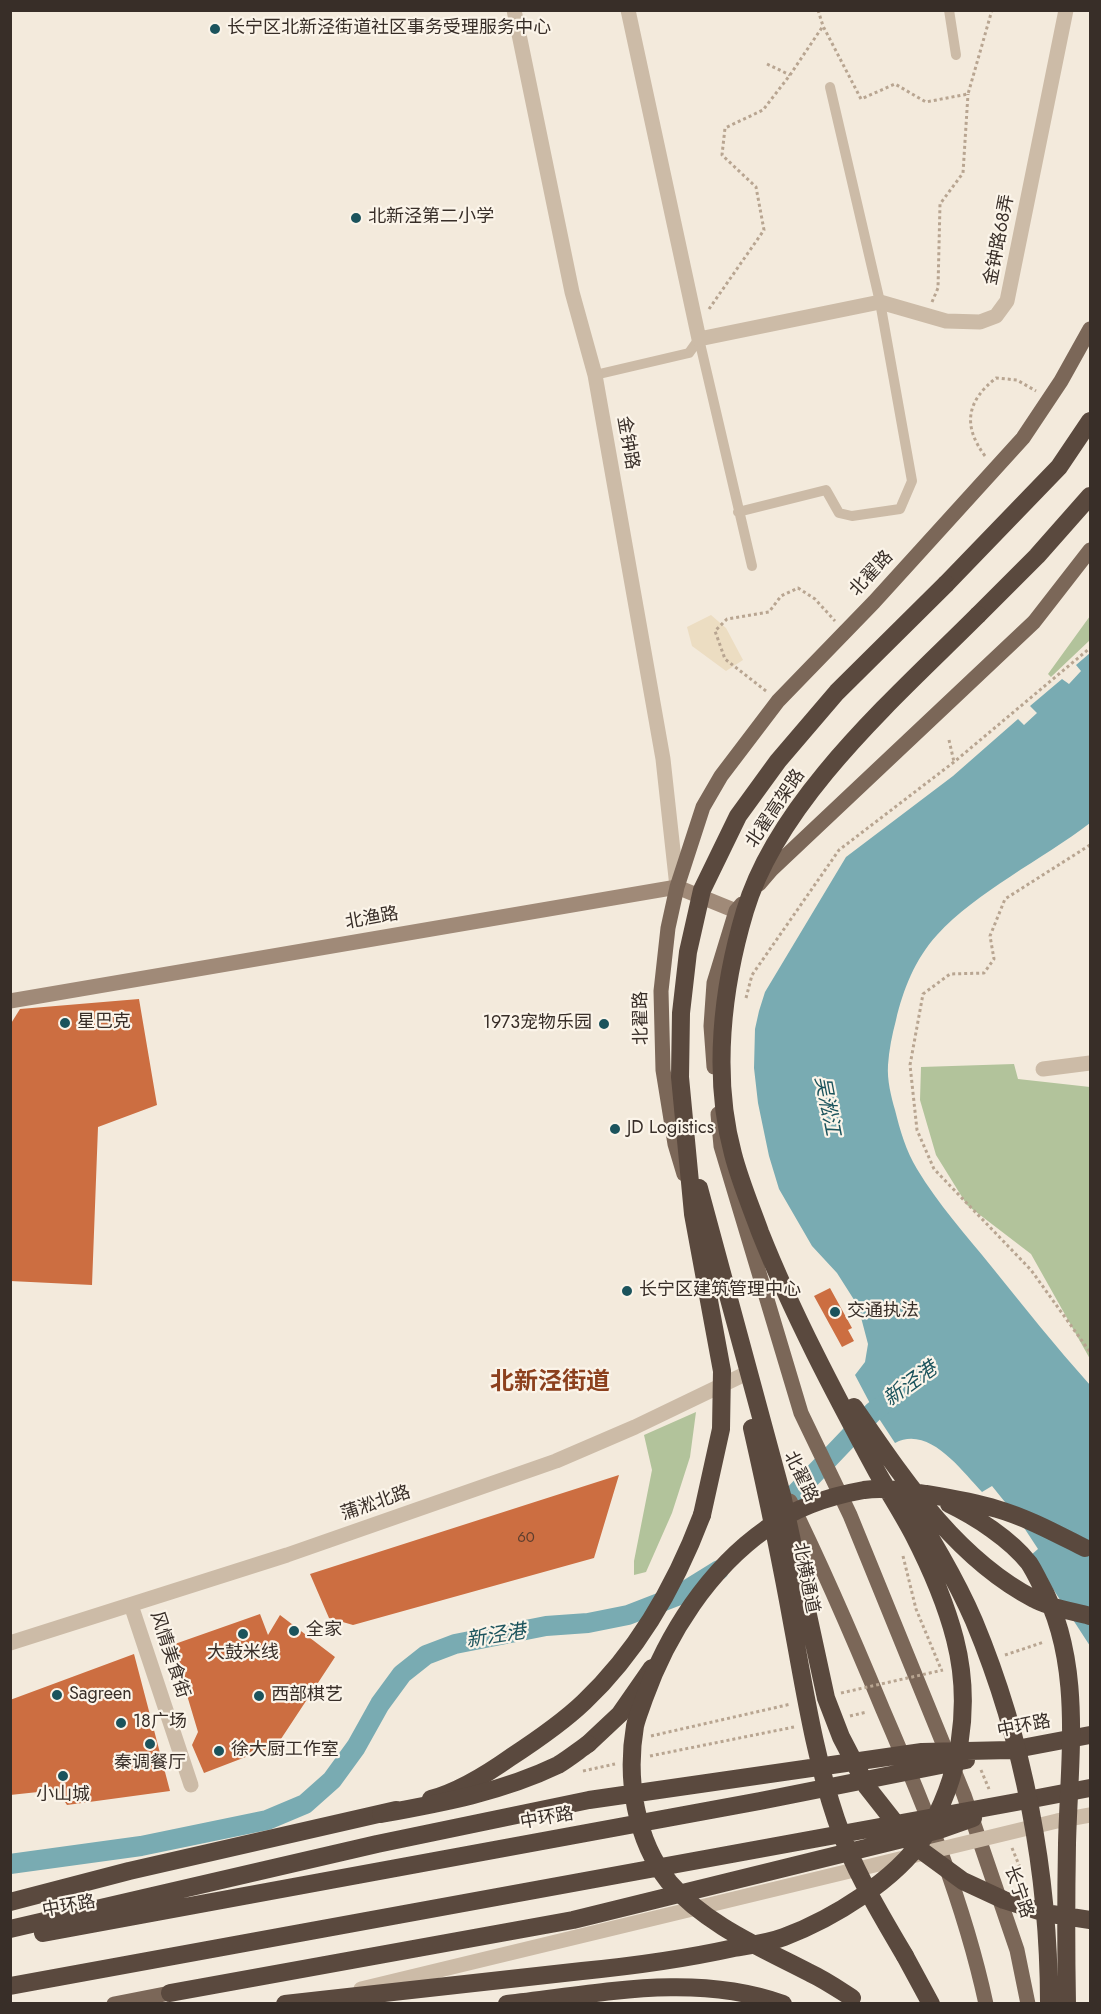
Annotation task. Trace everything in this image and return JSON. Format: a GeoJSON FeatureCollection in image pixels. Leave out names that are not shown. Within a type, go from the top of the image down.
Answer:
{"type":"FeatureCollection","features":[{"type":"Feature","properties":{"kind":"highway","name":"北翟高架路"},"geometry":{"type":"LineString","coordinates":[[686,1143],[680,1077],[681,1013],[688,952],[702,890],[738,816],[778,761],[837,692],[1059,467],[1090,421]]}},
{"type":"Feature","properties":{"kind":"highway","name":"北翟高架路"},"geometry":{"type":"LineString","coordinates":[[807,1339],[776,1271],[732,1152],[725,1110],[722,1070],[723,1019],[732,958],[746,905],[773,846],[811,790],[868,726],[1037,556],[1090,496]]}},
{"type":"Feature","properties":{"kind":"highway"},"geometry":{"type":"LineString","coordinates":[[381,1814],[440,1797],[486,1774],[544,1735],[585,1701],[644,1630],[670,1590],[689,1551],[702,1515],[721,1429],[722,1371],[693,1214],[686,1143]]}},
{"type":"Feature","properties":{"kind":"highway"},"geometry":{"type":"LineString","coordinates":[[686,1143],[782,1495],[826,1698],[841,1737],[867,1787],[911,1842],[963,1881],[1004,1900],[1045,1913],[1090,1920]]}},
{"type":"Feature","properties":{"kind":"highway","name":"北横通道"},"geometry":{"type":"LineString","coordinates":[[686,1143],[771,1514],[806,1697],[830,1798],[856,1867],[931,2004]]}},
{"type":"Feature","properties":{"kind":"highway"},"geometry":{"type":"LineString","coordinates":[[807,1339],[888,1456],[942,1525],[988,1570],[1035,1600],[1090,1616]]}},
{"type":"Feature","properties":{"kind":"highway"},"geometry":{"type":"LineString","coordinates":[[285,2004],[647,1964],[778,1939],[817,1923],[852,1902],[891,1874],[923,1839],[946,1793],[961,1740],[964,1693],[956,1640],[940,1594],[914,1534],[879,1476],[807,1339]]}},
{"type":"Feature","properties":{"kind":"highway"},"geometry":{"type":"LineString","coordinates":[[807,1339],[930,1538],[973,1619],[999,1688],[1024,1778],[1038,1848],[1046,1908],[1049,2004]]}},
{"type":"Feature","properties":{"kind":"highway"},"geometry":{"type":"LineString","coordinates":[[10,1902],[129,1871],[381,1814],[470,1797],[519,1781],[560,1764],[588,1744],[620,1714],[707,1585],[731,1557],[766,1528],[794,1512],[828,1499],[866,1490],[906,1490],[928,1494],[999,1509],[1090,1551]]}},
{"type":"Feature","properties":{"kind":"highway"},"geometry":{"type":"LineString","coordinates":[[928,1494],[969,1514],[1000,1536],[1029,1563],[1049,1599],[1062,1639],[1068,1679],[1070,1728],[1067,2004]]}},
{"type":"Feature","properties":{"kind":"highway"},"geometry":{"type":"LineString","coordinates":[[676,1631],[652,1676],[635,1725],[632,1774],[636,1811],[648,1848],[669,1881],[691,1903],[763,1950],[812,1974],[860,2004]]}},
{"type":"Feature","properties":{"kind":"highway","name":"中环路"},"geometry":{"type":"LineString","coordinates":[[10,1939],[760,1802],[1090,1735]]}},
{"type":"Feature","properties":{"kind":"highway"},"geometry":{"type":"LineString","coordinates":[[10,1929],[377,1844],[590,1800],[922,1752],[1011,1750]]}},
{"type":"Feature","properties":{"kind":"highway"},"geometry":{"type":"LineString","coordinates":[[10,1986],[1090,1788]]}},
{"type":"Feature","properties":{"kind":"highway"},"geometry":{"type":"LineString","coordinates":[[170,1992],[573,1920],[939,1830],[1022,1801]]}},
{"type":"Feature","properties":{"kind":"highway"},"geometry":{"type":"LineString","coordinates":[[507,2004],[619,1990],[684,1987],[738,1992],[783,2004]]}},
{"type":"Feature","properties":{"kind":"main road","name":"北翟路"},"geometry":{"type":"LineString","coordinates":[[986,2004],[976,1959],[924,1805],[823,1568],[765,1449],[675,1144],[663,1070],[661,991],[668,928],[677,887],[703,807],[721,776],[778,701],[1023,438],[1061,381],[1090,329]]}},
{"type":"Feature","properties":{"kind":"main road","name":"北翟路"},"geometry":{"type":"LineString","coordinates":[[964,1795],[850,1515],[801,1413],[720,1146],[711,1026],[714,983],[736,911],[771,870],[1034,622],[1090,550]]}},
{"type":"Feature","properties":{"kind":"main road","name":"长宁路"},"geometry":{"type":"LineString","coordinates":[[964,1795],[1017,1950],[1028,2004]]}},
{"type":"Feature","properties":{"kind":"main road"},"geometry":{"type":"LineString","coordinates":[[114,2004],[170,1992]]}},
{"type":"Feature","properties":{"kind":"street","name":"金钟路"},"geometry":{"type":"LineString","coordinates":[[514,10],[572,292],[595,375],[663,759],[677,887]]}},
{"type":"Feature","properties":{"kind":"street"},"geometry":{"type":"LineString","coordinates":[[628,10],[698,333]]}},
{"type":"Feature","properties":{"kind":"street","name":"金钟路68弄"},"geometry":{"type":"LineString","coordinates":[[698,333],[880,303],[945,321],[980,322],[996,316],[1007,301],[1066,10]]}},
{"type":"Feature","properties":{"kind":"street"},"geometry":{"type":"LineString","coordinates":[[677,887],[736,911]]}},
{"type":"Feature","properties":{"kind":"street","name":"北渔路"},"geometry":{"type":"LineString","coordinates":[[10,1001],[677,887]]}},
{"type":"Feature","properties":{"kind":"street"},"geometry":{"type":"LineString","coordinates":[[1043,1069],[1090,1063]]}},
{"type":"Feature","properties":{"kind":"street","name":"蒲淞北路"},"geometry":{"type":"LineString","coordinates":[[10,1643],[287,1555],[556,1461],[635,1427],[743,1375]]}},
{"type":"Feature","properties":{"kind":"street","name":"风情美食街"},"geometry":{"type":"LineString","coordinates":[[132,1605],[191,1785]]}},
{"type":"Feature","properties":{"kind":"street"},"geometry":{"type":"LineString","coordinates":[[300,2004],[1090,1815]]}},
{"type":"Feature","properties":{"kind":"lane"},"geometry":{"type":"LineString","coordinates":[[949,10],[956,55]]}},
{"type":"Feature","properties":{"kind":"lane"},"geometry":{"type":"LineString","coordinates":[[738,512],[826,490],[839,513],[852,516],[900,508],[912,481],[880,303],[830,87]]}},
{"type":"Feature","properties":{"kind":"lane","name":"金钟路68弄"},"geometry":{"type":"LineString","coordinates":[[595,375],[689,353],[698,333]]}},
{"type":"Feature","properties":{"kind":"lane"},"geometry":{"type":"LineString","coordinates":[[698,333],[752,566]]}},
{"type":"Feature","properties":{"kind":"path"},"geometry":{"type":"LineString","coordinates":[[818,10],[823,26],[861,99],[896,84],[926,102],[968,94]]}},
{"type":"Feature","properties":{"kind":"path"},"geometry":{"type":"LineString","coordinates":[[925,317],[938,288],[940,204],[963,173],[968,94],[992,10]]}},
{"type":"Feature","properties":{"kind":"path"},"geometry":{"type":"LineString","coordinates":[[698,333],[764,230],[756,187],[722,155],[725,128],[763,110],[823,26]]}},
{"type":"Feature","properties":{"kind":"path"},"geometry":{"type":"LineString","coordinates":[[767,64],[790,75]]}},
{"type":"Feature","properties":{"kind":"path"},"geometry":{"type":"LineString","coordinates":[[997,468],[975,443],[970,425],[972,404],[983,388],[996,378],[1017,380],[1047,399]]}},
{"type":"Feature","properties":{"kind":"path"},"geometry":{"type":"LineString","coordinates":[[778,701],[726,659],[715,631],[727,619],[769,612],[781,596],[798,588],[815,599],[844,632]]}},
{"type":"Feature","properties":{"kind":"path"},"geometry":{"type":"LineString","coordinates":[[745,999],[752,975],[839,850],[954,762],[1090,648]]}},
{"type":"Feature","properties":{"kind":"path"},"geometry":{"type":"LineString","coordinates":[[949,740],[954,762]]}},
{"type":"Feature","properties":{"kind":"path"},"geometry":{"type":"LineString","coordinates":[[1090,845],[1005,899],[990,936],[994,959],[984,973],[950,974],[923,994],[910,1065],[917,1130],[934,1169],[1031,1270],[1090,1352]]}},
{"type":"Feature","properties":{"kind":"path"},"geometry":{"type":"LineString","coordinates":[[994,1658],[1050,1640]]}},
{"type":"Feature","properties":{"kind":"path"},"geometry":{"type":"LineString","coordinates":[[840,1693],[950,1669]]}},
{"type":"Feature","properties":{"kind":"path"},"geometry":{"type":"LineString","coordinates":[[645,1738],[796,1703]]}},
{"type":"Feature","properties":{"kind":"path"},"geometry":{"type":"LineString","coordinates":[[849,1716],[883,1709]]}},
{"type":"Feature","properties":{"kind":"path"},"geometry":{"type":"LineString","coordinates":[[643,1758],[803,1725]]}},
{"type":"Feature","properties":{"kind":"path"},"geometry":{"type":"LineString","coordinates":[[574,1773],[620,1763]]}},
{"type":"Feature","properties":{"kind":"green space"},"geometry":{"type":"Polygon","coordinates":[[[1090,616],[1090,640],[1051,677],[1048,674],[1090,616]]]}},
{"type":"Feature","properties":{"kind":"green space"},"geometry":{"type":"Polygon","coordinates":[[[1014,1064],[1018,1079],[1090,1087],[1090,1359],[1031,1254],[967,1205],[936,1155],[920,1100],[921,1067],[1014,1064]]]}},
{"type":"Feature","properties":{"kind":"green space"},"geometry":{"type":"Polygon","coordinates":[[[696,1412],[690,1457],[672,1513],[646,1572],[634,1575],[634,1561],[652,1470],[644,1435],[696,1412]]]}},
{"type":"Feature","properties":{"kind":"shaded area"},"geometry":{"type":"Polygon","coordinates":[[[711,615],[726,628],[743,660],[726,671],[692,646],[687,627],[711,615]]]}},
{"type":"Feature","properties":{"kind":"water","name":"吴淞江"},"geometry":{"type":"Polygon","coordinates":[[[1090,653],[1090,823],[971,904],[929,944],[916,965],[902,997],[892,1037],[888,1071],[891,1094],[904,1140],[925,1182],[1040,1327],[1090,1385],[1090,1646],[1031,1555],[1038,1549],[1017,1517],[992,1486],[982,1492],[954,1462],[932,1445],[920,1440],[908,1439],[895,1443],[874,1411],[855,1375],[865,1362],[868,1344],[858,1306],[837,1273],[812,1246],[779,1189],[769,1156],[758,1103],[754,1068],[755,1029],[765,992],[846,857],[953,776],[1018,719],[1024,725],[1037,713],[1030,706],[1062,679],[1069,684],[1081,671],[1076,665],[1090,653]]]}},
{"type":"Feature","properties":{"kind":"building"},"geometry":{"type":"Polygon","coordinates":[[[139,999],[157,1105],[98,1127],[92,1285],[10,1281],[10,1025],[20,1009],[139,999]]]}},
{"type":"Feature","properties":{"kind":"building"},"geometry":{"type":"Polygon","coordinates":[[[830,1288],[852,1328],[848,1330],[854,1341],[842,1347],[814,1296],[830,1288]]]}},
{"type":"Feature","properties":{"kind":"building"},"geometry":{"type":"Polygon","coordinates":[[[619,1475],[594,1558],[353,1625],[329,1618],[310,1574],[619,1475]]]}},
{"type":"Feature","properties":{"kind":"building"},"geometry":{"type":"Polygon","coordinates":[[[260,1614],[268,1635],[280,1615],[335,1657],[277,1745],[204,1773],[192,1745],[198,1732],[172,1645],[260,1614]]]}},
{"type":"Feature","properties":{"kind":"building"},"geometry":{"type":"Polygon","coordinates":[[[134,1654],[170,1791],[67,1805],[57,1790],[10,1795],[10,1700],[134,1654]]]}},
{"type":"Feature","properties":{"kind":"waterway","name":"新泾港"},"geometry":{"type":"LineString","coordinates":[[776,1514],[874,1411],[896,1396]]}},
{"type":"Feature","properties":{"kind":"waterway","name":"新泾港"},"geometry":{"type":"LineString","coordinates":[[10,1864],[141,1846],[267,1820],[305,1804],[332,1780],[356,1747],[380,1704],[402,1674],[426,1655],[455,1644],[546,1626],[588,1623],[628,1615],[677,1596],[719,1570]]}},
{"type":"Feature","properties":{"kind":"place","name":"长宁区北新泾街道社区事务受理服务中心"},"geometry":{"type":"Point","coordinates":[215,29]}},
{"type":"Feature","properties":{"kind":"place","name":"北新泾第二小学"},"geometry":{"type":"Point","coordinates":[356,218]}},
{"type":"Feature","properties":{"kind":"place","name":"星巴克"},"geometry":{"type":"Point","coordinates":[65,1023]}},
{"type":"Feature","properties":{"kind":"place","name":"1973宠物乐园"},"geometry":{"type":"Point","coordinates":[604,1024]}},
{"type":"Feature","properties":{"kind":"place","name":"JD Logistics"},"geometry":{"type":"Point","coordinates":[615,1129]}},
{"type":"Feature","properties":{"kind":"place","name":"长宁区建筑管理中心"},"geometry":{"type":"Point","coordinates":[627,1291]}},
{"type":"Feature","properties":{"kind":"place","name":"交通执法"},"geometry":{"type":"Point","coordinates":[835,1312]}},
{"type":"Feature","properties":{"kind":"place","name":"全家"},"geometry":{"type":"Point","coordinates":[294,1631]}},
{"type":"Feature","properties":{"kind":"place","name":"大鼓米线"},"geometry":{"type":"Point","coordinates":[243,1634]}},
{"type":"Feature","properties":{"kind":"place","name":"Sagreen"},"geometry":{"type":"Point","coordinates":[57,1695]}},
{"type":"Feature","properties":{"kind":"place","name":"西部棋艺"},"geometry":{"type":"Point","coordinates":[259,1696]}},
{"type":"Feature","properties":{"kind":"place","name":"18广场"},"geometry":{"type":"Point","coordinates":[121,1723]}},
{"type":"Feature","properties":{"kind":"place","name":"秦调餐厅"},"geometry":{"type":"Point","coordinates":[150,1744]}},
{"type":"Feature","properties":{"kind":"place","name":"徐大厨工作室"},"geometry":{"type":"Point","coordinates":[219,1751]}},
{"type":"Feature","properties":{"kind":"place","name":"小山城"},"geometry":{"type":"Point","coordinates":[63,1776]}},
{"type":"Feature","properties":{"kind":"district","name":"北新泾街道"},"geometry":{"type":"Point","coordinates":[550,1383]}}]}
